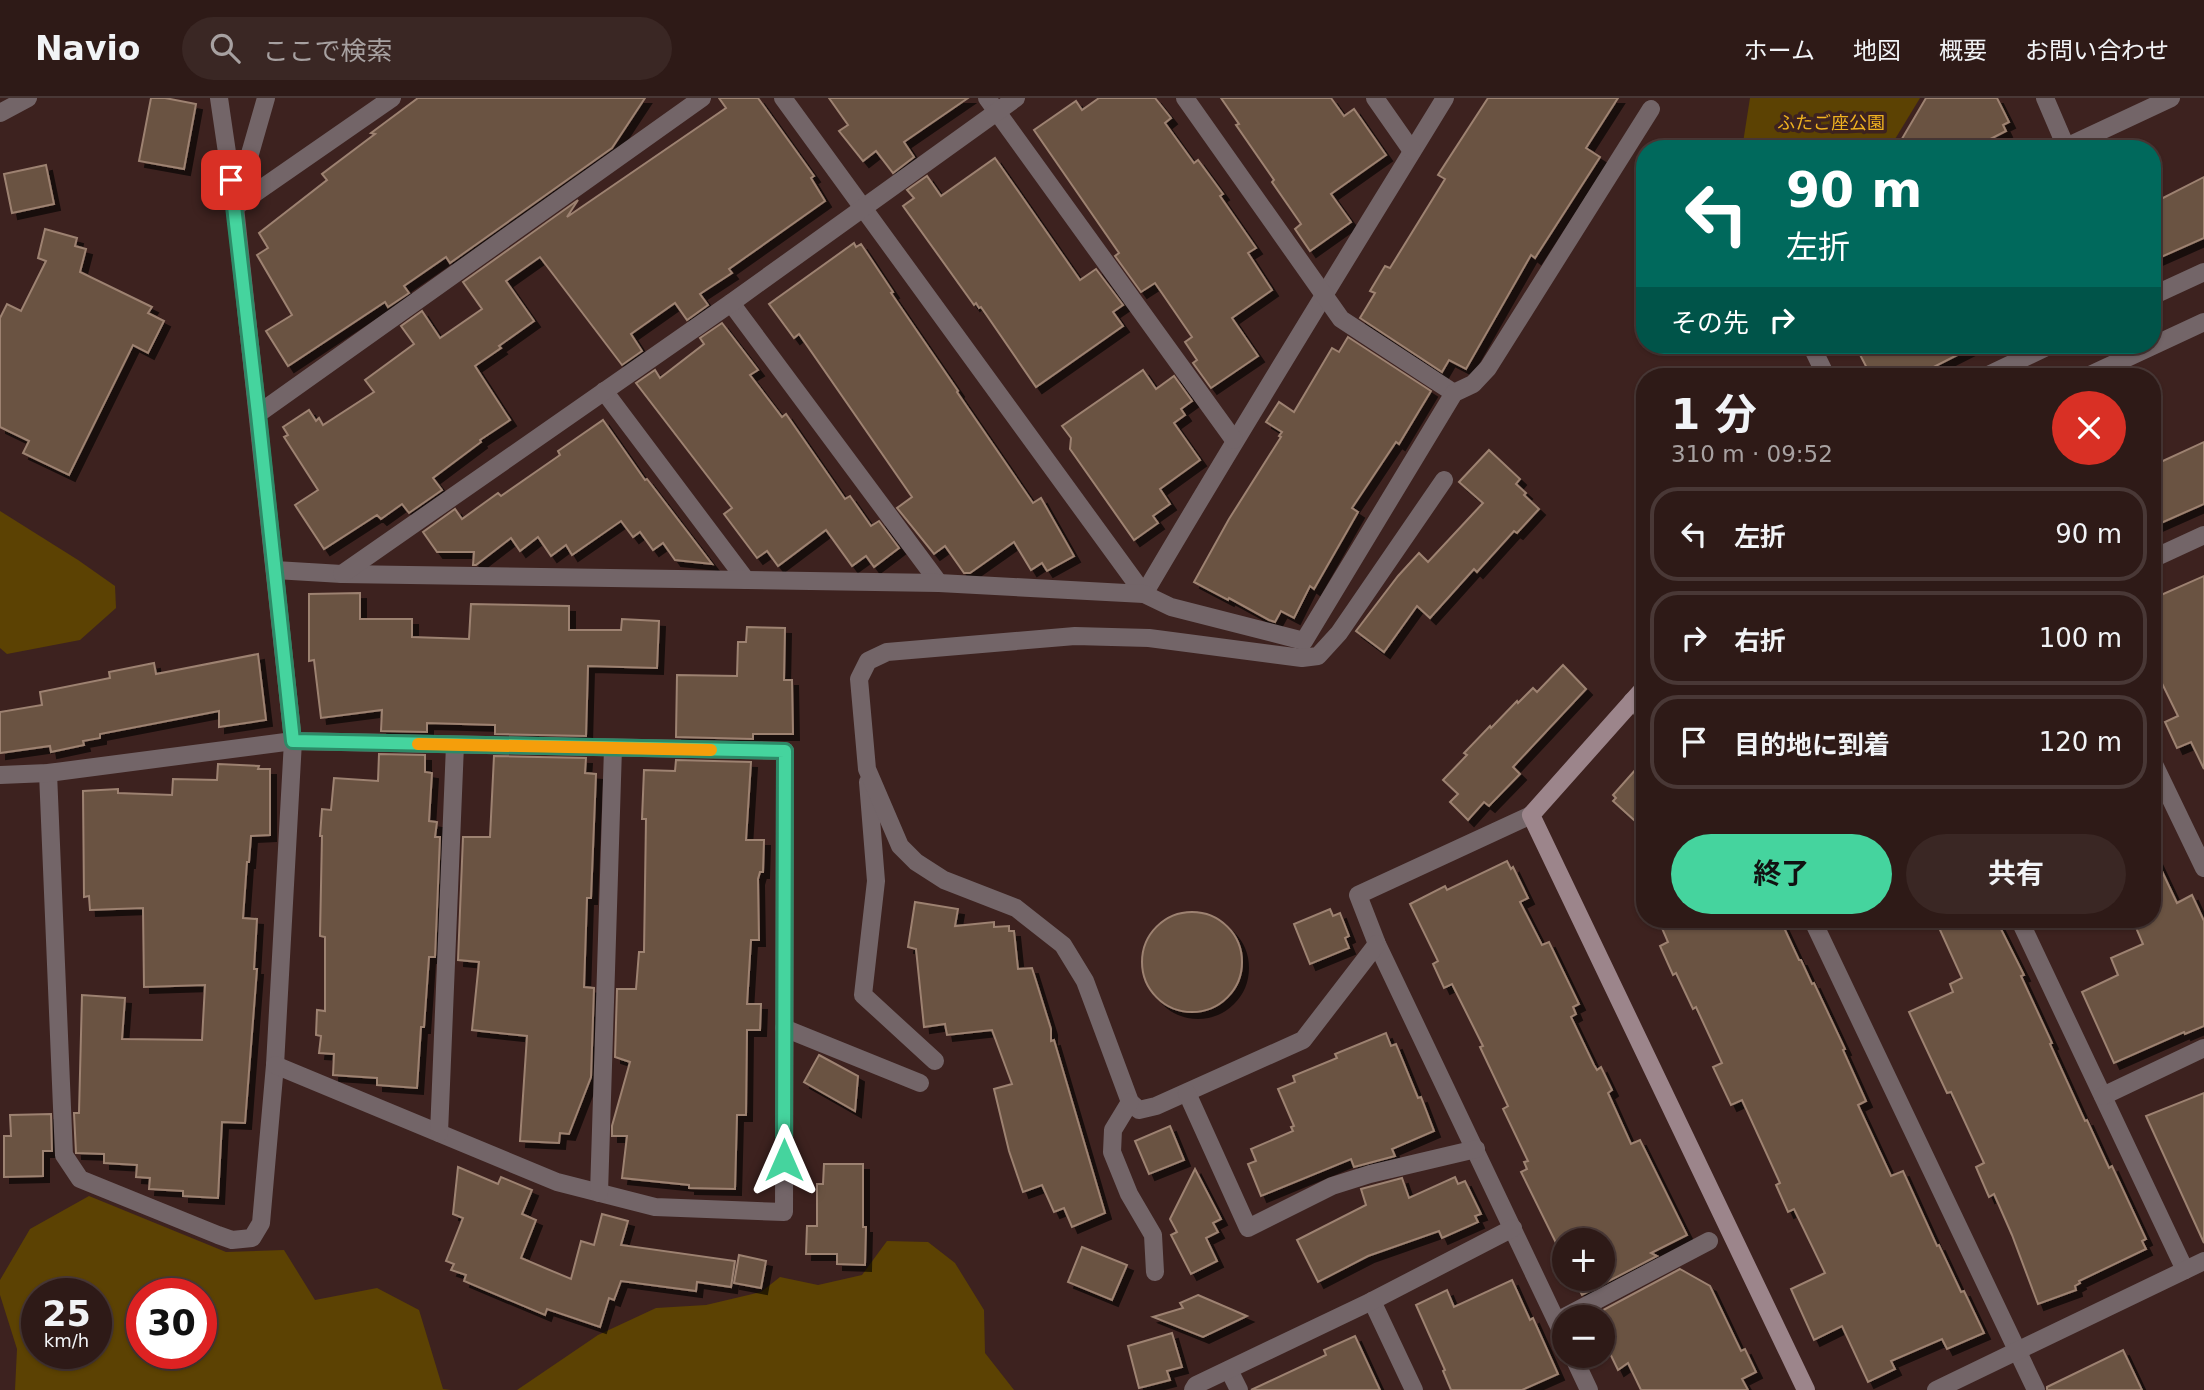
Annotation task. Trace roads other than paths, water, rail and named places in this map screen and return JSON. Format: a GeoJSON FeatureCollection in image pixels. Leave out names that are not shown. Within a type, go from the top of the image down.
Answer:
{"type":"FeatureCollection","features":[{"type":"Feature","properties":{"kind":"street"},"geometry":{"type":"LineString","coordinates":[[0,113],[28,98]]}},
{"type":"Feature","properties":{"kind":"street"},"geometry":{"type":"LineString","coordinates":[[48,773],[64,1155],[80,1179],[232,1240],[252,1238],[261,1223],[275,1065],[293,741],[235,207],[219,98]]}},
{"type":"Feature","properties":{"kind":"street"},"geometry":{"type":"LineString","coordinates":[[235,207],[266,98]]}},
{"type":"Feature","properties":{"kind":"street"},"geometry":{"type":"LineString","coordinates":[[258,414],[702,98]]}},
{"type":"Feature","properties":{"kind":"street"},"geometry":{"type":"LineString","coordinates":[[783,98],[1144,594]]}},
{"type":"Feature","properties":{"kind":"street"},"geometry":{"type":"LineString","coordinates":[[342,573],[864,208],[992,105],[1016,98]]}},
{"type":"Feature","properties":{"kind":"street"},"geometry":{"type":"LineString","coordinates":[[1185,98],[1341,319],[1454,393]]}},
{"type":"Feature","properties":{"kind":"street"},"geometry":{"type":"LineString","coordinates":[[1375,98],[1412,151]]}},
{"type":"Feature","properties":{"kind":"street"},"geometry":{"type":"LineString","coordinates":[[1144,594],[1234,440],[1445,98]]}},
{"type":"Feature","properties":{"kind":"street"},"geometry":{"type":"LineString","coordinates":[[2045,98],[2061,140]]}},
{"type":"Feature","properties":{"kind":"street"},"geometry":{"type":"LineString","coordinates":[[2081,140],[2171,98]]}},
{"type":"Feature","properties":{"kind":"street"},"geometry":{"type":"LineString","coordinates":[[235,207],[390,99]]}},
{"type":"Feature","properties":{"kind":"street"},"geometry":{"type":"LineString","coordinates":[[992,105],[1234,440]]}},
{"type":"Feature","properties":{"kind":"street"},"geometry":{"type":"LineString","coordinates":[[1303,649],[1454,393],[1473,384],[1488,368],[1651,109]]}},
{"type":"Feature","properties":{"kind":"street"},"geometry":{"type":"LineString","coordinates":[[2161,292],[2204,272]]}},
{"type":"Feature","properties":{"kind":"street"},"geometry":{"type":"LineString","coordinates":[[731,303],[939,583]]}},
{"type":"Feature","properties":{"kind":"street"},"geometry":{"type":"LineString","coordinates":[[2161,342],[2204,322]]}},
{"type":"Feature","properties":{"kind":"street"},"geometry":{"type":"LineString","coordinates":[[2003,368],[2032,354]]}},
{"type":"Feature","properties":{"kind":"street"},"geometry":{"type":"LineString","coordinates":[[2105,368],[2135,354]]}},
{"type":"Feature","properties":{"kind":"street"},"geometry":{"type":"LineString","coordinates":[[604,391],[746,580]]}},
{"type":"Feature","properties":{"kind":"street"},"geometry":{"type":"LineString","coordinates":[[275,570],[939,583],[1144,594],[1171,607],[1318,656],[1339,633],[1444,480]]}},
{"type":"Feature","properties":{"kind":"street"},"geometry":{"type":"LineString","coordinates":[[2161,555],[2204,535]]}},
{"type":"Feature","properties":{"kind":"street"},"geometry":{"type":"LineString","coordinates":[[935,1061],[863,995],[876,881],[859,679],[868,661],[887,652],[1075,636],[1149,638],[1303,649]]}},
{"type":"Feature","properties":{"kind":"street"},"geometry":{"type":"LineString","coordinates":[[1552,1310],[1377,944],[1358,895],[1531,815],[1636,710]]}},
{"type":"Feature","properties":{"kind":"street"},"geometry":{"type":"LineString","coordinates":[[0,775],[48,773],[293,741],[785,751],[783,1212],[655,1207],[557,1182],[275,1065]]}},
{"type":"Feature","properties":{"kind":"street"},"geometry":{"type":"LineString","coordinates":[[439,1133],[454,745]]}},
{"type":"Feature","properties":{"kind":"street"},"geometry":{"type":"LineString","coordinates":[[599,1193],[613,748]]}},
{"type":"Feature","properties":{"kind":"street"},"geometry":{"type":"LineString","coordinates":[[867,769],[900,846],[916,862],[944,880],[1016,908],[1063,945],[1085,981],[1130,1102],[1139,1110],[1156,1106],[1303,1040],[1377,944]]}},
{"type":"Feature","properties":{"kind":"street"},"geometry":{"type":"LineString","coordinates":[[2161,779],[2204,868]]}},
{"type":"Feature","properties":{"kind":"street"},"geometry":{"type":"LineString","coordinates":[[1531,815],[1806,1390]]}},
{"type":"Feature","properties":{"kind":"street"},"geometry":{"type":"LineString","coordinates":[[1816,928],[2036,1390]]}},
{"type":"Feature","properties":{"kind":"street"},"geometry":{"type":"LineString","coordinates":[[2023,928],[2185,1270]]}},
{"type":"Feature","properties":{"kind":"street"},"geometry":{"type":"LineString","coordinates":[[784,1028],[920,1083]]}},
{"type":"Feature","properties":{"kind":"street"},"geometry":{"type":"LineString","coordinates":[[2103,1096],[2204,1048]]}},
{"type":"Feature","properties":{"kind":"street"},"geometry":{"type":"LineString","coordinates":[[1186,1093],[1248,1228],[1332,1186],[1370,1174],[1476,1149]]}},
{"type":"Feature","properties":{"kind":"street"},"geometry":{"type":"LineString","coordinates":[[1130,1102],[1113,1130],[1112,1152],[1129,1194],[1153,1235],[1155,1272]]}},
{"type":"Feature","properties":{"kind":"street"},"geometry":{"type":"LineString","coordinates":[[1193,1390],[1196,1385],[1372,1301],[1513,1228]]}},
{"type":"Feature","properties":{"kind":"street"},"geometry":{"type":"LineString","coordinates":[[1601,1305],[1709,1241]]}},
{"type":"Feature","properties":{"kind":"street"},"geometry":{"type":"LineString","coordinates":[[1936,1390],[2204,1261]]}},
{"type":"Feature","properties":{"kind":"street"},"geometry":{"type":"LineString","coordinates":[[1372,1301],[1414,1390]]}},
{"type":"Feature","properties":{"kind":"street"},"geometry":{"type":"LineString","coordinates":[[1579,1368],[1590,1390]]}},
{"type":"Feature","properties":{"kind":"street"},"geometry":{"type":"LineString","coordinates":[[1229,1370],[1239,1390]]}},
{"type":"Feature","properties":{"kind":"park label","name":"ふたご座公園"},"geometry":{"type":"Point","coordinates":[1831,123]}}]}
